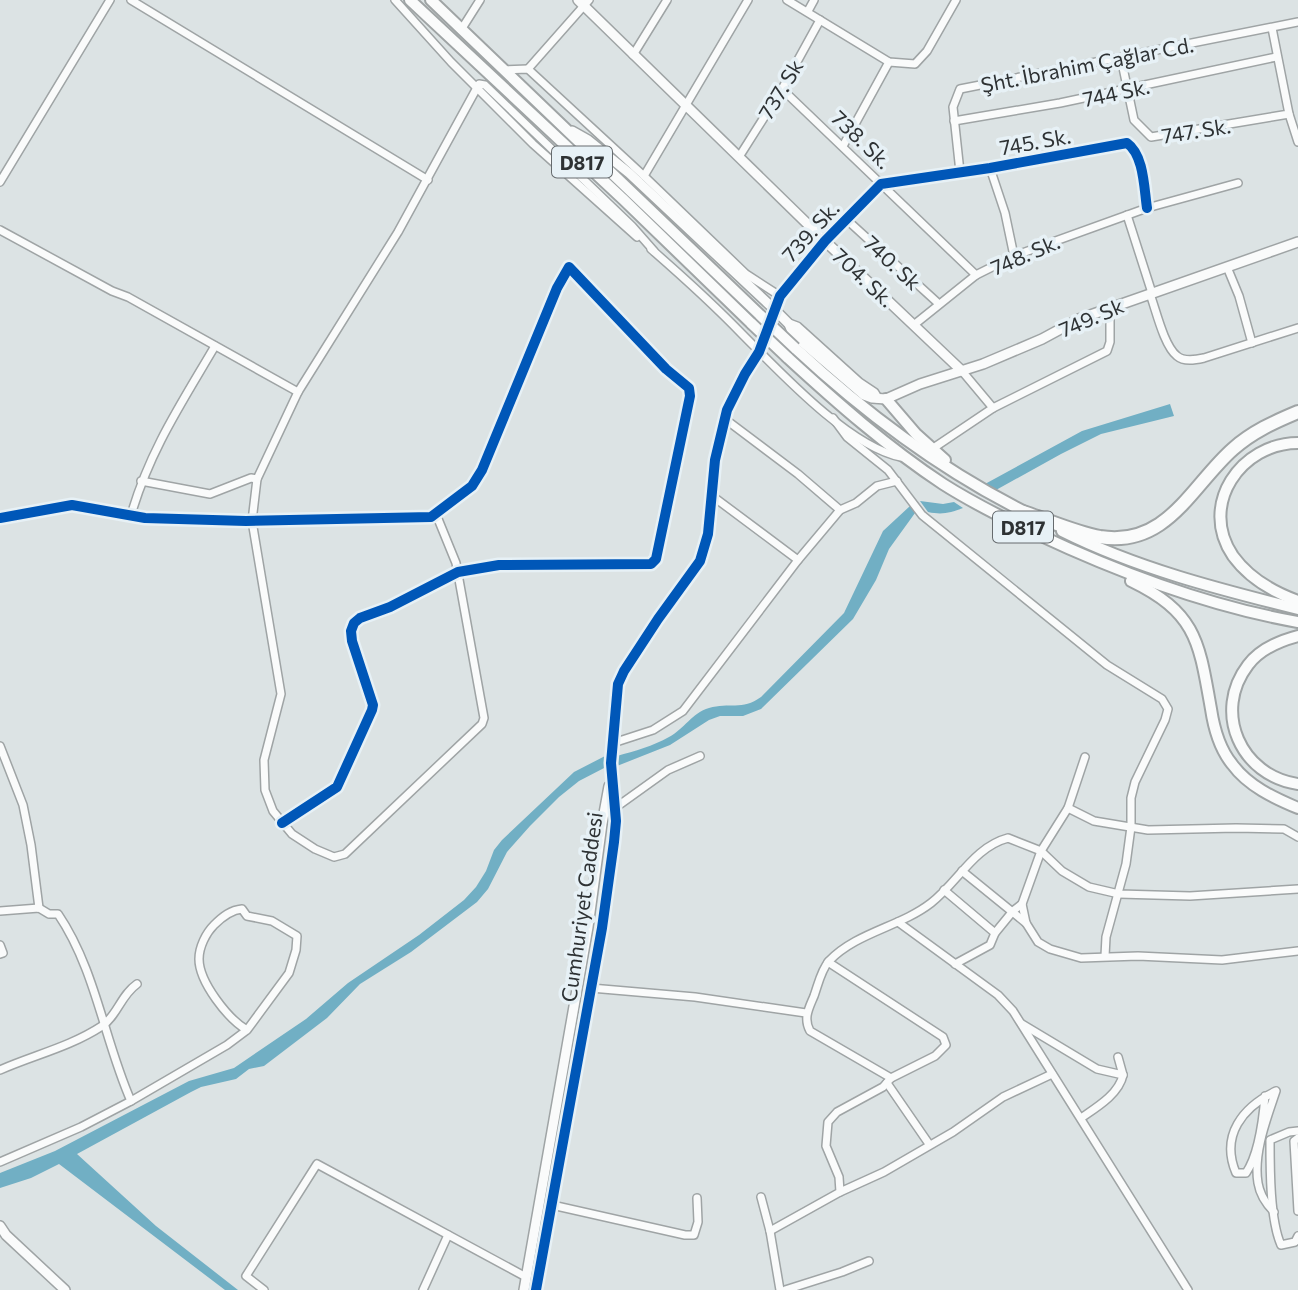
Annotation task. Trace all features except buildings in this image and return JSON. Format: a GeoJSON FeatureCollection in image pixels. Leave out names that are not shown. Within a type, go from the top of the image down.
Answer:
{"type":"FeatureCollection","features":[{"type":"Feature","properties":{"kind":"highway","name":"D817"},"geometry":{"type":"LineString","coordinates":[[410,0],[757,320],[795,348],[859,405],[911,444],[958,475],[1068,534],[1164,572],[1214,588],[1298,609]]}},
{"type":"Feature","properties":{"kind":"highway","name":"D817"},"geometry":{"type":"LineString","coordinates":[[431,0],[757,320],[787,357],[905,458],[945,485],[1002,517],[1107,565],[1210,601],[1298,622]]}},
{"type":"Feature","properties":{"kind":"highway"},"geometry":{"type":"LineString","coordinates":[[881,399],[952,466],[958,475]]}},
{"type":"Feature","properties":{"kind":"highway"},"geometry":{"type":"LineString","coordinates":[[1023,512],[1101,537],[1126,537],[1146,532],[1165,522],[1183,506],[1231,451],[1249,435],[1298,412]]}},
{"type":"Feature","properties":{"kind":"highway"},"geometry":{"type":"LineString","coordinates":[[1298,443],[1283,443],[1250,457],[1237,470],[1226,490],[1221,511],[1227,543],[1247,573],[1265,586],[1298,601]]}},
{"type":"Feature","properties":{"kind":"highway"},"geometry":{"type":"LineString","coordinates":[[1060,545],[1149,590],[1185,618],[1203,661],[1219,744],[1247,780],[1264,792],[1298,808]]}},
{"type":"Feature","properties":{"kind":"highway"},"geometry":{"type":"LineString","coordinates":[[1298,636],[1280,641],[1262,651],[1248,665],[1238,683],[1233,706],[1234,726],[1240,744],[1251,760],[1267,774],[1285,782],[1298,783]]}},
{"type":"Feature","properties":{"kind":"street"},"geometry":{"type":"LineString","coordinates":[[0,182],[110,0]]}},
{"type":"Feature","properties":{"kind":"street"},"geometry":{"type":"LineString","coordinates":[[131,0],[428,180]]}},
{"type":"Feature","properties":{"kind":"street"},"geometry":{"type":"LineString","coordinates":[[395,0],[477,88],[558,167],[654,251],[759,352],[833,418],[878,448],[905,458]]}},
{"type":"Feature","properties":{"kind":"street"},"geometry":{"type":"LineString","coordinates":[[461,30],[480,0]]}},
{"type":"Feature","properties":{"kind":"street"},"geometry":{"type":"LineString","coordinates":[[633,55],[667,0]]}},
{"type":"Feature","properties":{"kind":"street"},"geometry":{"type":"LineString","coordinates":[[645,176],[748,0]]}},
{"type":"Feature","properties":{"kind":"street"},"geometry":{"type":"LineString","coordinates":[[787,0],[889,62],[915,64],[927,51],[956,0]]}},
{"type":"Feature","properties":{"kind":"street"},"geometry":{"type":"LineString","coordinates":[[808,11],[814,0]]}},
{"type":"Feature","properties":{"kind":"street"},"geometry":{"type":"LineString","coordinates":[[528,69],[584,2]]}},
{"type":"Feature","properties":{"kind":"street","name":"704. Sk."},"geometry":{"type":"LineString","coordinates":[[584,2],[633,55],[915,324],[962,371],[993,408]]}},
{"type":"Feature","properties":{"kind":"street","name":"737. Sk"},"geometry":{"type":"LineString","coordinates":[[739,157],[782,89],[820,20]]}},
{"type":"Feature","properties":{"kind":"street","name":"Şht. İbrahim Çağlar Cd."},"geometry":{"type":"LineString","coordinates":[[960,172],[953,107],[960,89],[1298,22]]}},
{"type":"Feature","properties":{"kind":"street"},"geometry":{"type":"LineString","coordinates":[[1272,28],[1276,57],[1298,142]]}},
{"type":"Feature","properties":{"kind":"street","name":"744 Sk."},"geometry":{"type":"LineString","coordinates":[[954,121],[1128,89],[1276,57]]}},
{"type":"Feature","properties":{"kind":"street"},"geometry":{"type":"LineString","coordinates":[[1121,58],[1128,89]]}},
{"type":"Feature","properties":{"kind":"street"},"geometry":{"type":"LineString","coordinates":[[844,146],[889,62]]}},
{"type":"Feature","properties":{"kind":"street"},"geometry":{"type":"LineString","coordinates":[[502,70],[528,69],[645,176],[746,274],[780,296]]}},
{"type":"Feature","properties":{"kind":"street"},"geometry":{"type":"LineString","coordinates":[[436,514],[456,563],[484,718],[482,724],[345,854],[334,857],[315,849],[292,834],[282,823],[273,811],[263,775],[264,760],[281,694],[252,521],[257,479],[298,391],[428,180],[477,88],[482,84],[632,226],[654,251]]}},
{"type":"Feature","properties":{"kind":"street","name":"738. Sk."},"geometry":{"type":"LineString","coordinates":[[782,89],[976,275]]}},
{"type":"Feature","properties":{"kind":"street","name":"747. Sk."},"geometry":{"type":"LineString","coordinates":[[1128,89],[1134,120],[1151,137],[1289,111]]}},
{"type":"Feature","properties":{"kind":"street"},"geometry":{"type":"LineString","coordinates":[[554,120],[588,140],[629,173],[789,324],[797,327],[859,383],[881,399]]}},
{"type":"Feature","properties":{"kind":"street","name":"745. Sk."},"geometry":{"type":"LineString","coordinates":[[881,184],[1127,144],[1133,147],[1139,161],[1147,208]]}},
{"type":"Feature","properties":{"kind":"street"},"geometry":{"type":"LineString","coordinates":[[558,167],[563,160]]}},
{"type":"Feature","properties":{"kind":"street"},"geometry":{"type":"LineString","coordinates":[[990,168],[1005,213],[1014,256]]}},
{"type":"Feature","properties":{"kind":"street","name":"748. Sk."},"geometry":{"type":"LineString","coordinates":[[915,324],[976,275],[1014,256],[1147,208],[1238,183]]}},
{"type":"Feature","properties":{"kind":"street","name":"739. Sk."},"geometry":{"type":"LineString","coordinates":[[775,310],[780,296],[825,241],[881,184]]}},
{"type":"Feature","properties":{"kind":"street"},"geometry":{"type":"LineString","coordinates":[[1127,215],[1170,347],[1178,358],[1204,358],[1298,328]]}},
{"type":"Feature","properties":{"kind":"street","name":"740. Sk"},"geometry":{"type":"LineString","coordinates":[[846,219],[939,304]]}},
{"type":"Feature","properties":{"kind":"street"},"geometry":{"type":"LineString","coordinates":[[0,230],[298,391]]}},
{"type":"Feature","properties":{"kind":"street","name":"749. Sk"},"geometry":{"type":"LineString","coordinates":[[881,399],[1042,339],[1079,319],[1298,242]]}},
{"type":"Feature","properties":{"kind":"street"},"geometry":{"type":"LineString","coordinates":[[0,518],[72,505],[145,519],[252,521],[431,517],[472,486],[482,470],[557,288],[569,267],[666,369],[689,388],[690,396],[656,559],[651,564],[499,565],[458,572],[390,607],[360,618],[351,631],[352,641],[373,705],[372,710],[337,787],[282,823]]}},
{"type":"Feature","properties":{"kind":"street"},"geometry":{"type":"LineString","coordinates":[[1227,267],[1239,296],[1252,343]]}},
{"type":"Feature","properties":{"kind":"street"},"geometry":{"type":"LineString","coordinates":[[932,449],[993,408],[1107,351],[1110,342],[1110,308]]}},
{"type":"Feature","properties":{"kind":"street","name":"Cumhuriyet Caddesi"},"geometry":{"type":"LineString","coordinates":[[536,1290],[591,988],[614,842],[615,808],[611,778],[617,691],[621,677],[700,561],[708,534],[715,460],[725,419],[732,397],[759,352],[775,310]]}},
{"type":"Feature","properties":{"kind":"street"},"geometry":{"type":"LineString","coordinates":[[131,516],[141,481],[157,443],[215,346]]}},
{"type":"Feature","properties":{"kind":"street"},"geometry":{"type":"LineString","coordinates":[[833,418],[841,431],[888,470],[922,515],[1107,665],[1162,699],[1168,709],[1135,782],[1131,799],[1131,827],[1119,894],[1106,936],[1105,957]]}},
{"type":"Feature","properties":{"kind":"street"},"geometry":{"type":"LineString","coordinates":[[725,419],[839,510]]}},
{"type":"Feature","properties":{"kind":"street"},"geometry":{"type":"LineString","coordinates":[[141,481],[210,494],[251,478],[257,479]]}},
{"type":"Feature","properties":{"kind":"street"},"geometry":{"type":"LineString","coordinates":[[612,743],[653,730],[683,711],[839,510],[856,503],[877,486],[897,481]]}},
{"type":"Feature","properties":{"kind":"street"},"geometry":{"type":"LineString","coordinates":[[711,495],[798,560]]}},
{"type":"Feature","properties":{"kind":"street"},"geometry":{"type":"LineString","coordinates":[[0,746],[23,805],[39,908]]}},
{"type":"Feature","properties":{"kind":"street"},"geometry":{"type":"LineString","coordinates":[[615,808],[668,770],[700,755]]}},
{"type":"Feature","properties":{"kind":"street"},"geometry":{"type":"LineString","coordinates":[[1026,923],[1022,904],[1041,851],[1068,808],[1085,757]]}},
{"type":"Feature","properties":{"kind":"street"},"geometry":{"type":"LineString","coordinates":[[524,1290],[588,927],[600,835],[611,778]]}},
{"type":"Feature","properties":{"kind":"street"},"geometry":{"type":"LineString","coordinates":[[1068,808],[1094,821],[1131,827],[1171,830],[1284,829],[1298,837]]}},
{"type":"Feature","properties":{"kind":"street"},"geometry":{"type":"LineString","coordinates":[[929,1144],[889,1081],[810,1031],[806,1013],[828,962],[859,939],[898,922],[931,902],[990,844],[1008,838],[1041,851],[1062,871],[1088,887],[1119,894],[1190,896],[1298,889]]}},
{"type":"Feature","properties":{"kind":"street"},"geometry":{"type":"LineString","coordinates":[[962,872],[1013,911],[1026,923],[1038,942],[1050,949],[1081,958],[1222,960],[1298,951]]}},
{"type":"Feature","properties":{"kind":"street"},"geometry":{"type":"LineString","coordinates":[[944,890],[995,933]]}},
{"type":"Feature","properties":{"kind":"street"},"geometry":{"type":"LineString","coordinates":[[955,964],[990,945],[995,933],[1022,904]]}},
{"type":"Feature","properties":{"kind":"street"},"geometry":{"type":"LineString","coordinates":[[0,911],[39,908],[49,914],[58,914],[71,933],[131,1101]]}},
{"type":"Feature","properties":{"kind":"street"},"geometry":{"type":"LineString","coordinates":[[0,1162],[81,1127],[131,1101],[247,1030],[289,973],[297,936],[272,921],[247,916],[242,909],[222,917],[209,930],[199,958],[202,972],[222,1007],[238,1025],[247,1030]]}},
{"type":"Feature","properties":{"kind":"street"},"geometry":{"type":"LineString","coordinates":[[898,922],[998,995],[1022,1024],[1188,1290]]}},
{"type":"Feature","properties":{"kind":"street"},"geometry":{"type":"LineString","coordinates":[[0,944],[3,953],[0,954]]}},
{"type":"Feature","properties":{"kind":"street"},"geometry":{"type":"LineString","coordinates":[[828,962],[943,1037],[946,1045],[935,1056],[837,1112],[828,1122],[826,1146],[839,1177],[840,1192]]}},
{"type":"Feature","properties":{"kind":"street"},"geometry":{"type":"LineString","coordinates":[[1,1066],[62,1047],[105,1024],[128,990],[137,984]]}},
{"type":"Feature","properties":{"kind":"street"},"geometry":{"type":"LineString","coordinates":[[591,988],[704,998],[806,1013]]}},
{"type":"Feature","properties":{"kind":"street"},"geometry":{"type":"LineString","coordinates":[[1022,1024],[1097,1069],[1123,1074]]}},
{"type":"Feature","properties":{"kind":"street"},"geometry":{"type":"LineString","coordinates":[[1081,1118],[1121,1083],[1123,1074],[1118,1057]]}},
{"type":"Feature","properties":{"kind":"street"},"geometry":{"type":"LineString","coordinates":[[770,1231],[840,1192],[884,1172],[953,1132],[995,1101],[1052,1074]]}},
{"type":"Feature","properties":{"kind":"street"},"geometry":{"type":"LineString","coordinates":[[1265,1096],[1264,1119],[1255,1157],[1246,1174],[1236,1173],[1231,1162],[1233,1135],[1240,1117],[1265,1096],[1276,1090],[1261,1146],[1258,1183],[1264,1201],[1274,1212]]}},
{"type":"Feature","properties":{"kind":"street"},"geometry":{"type":"LineString","coordinates":[[1298,1130],[1270,1140],[1275,1231],[1281,1245],[1295,1242],[1298,1236]]}},
{"type":"Feature","properties":{"kind":"street"},"geometry":{"type":"LineString","coordinates":[[1298,1139],[1294,1141],[1294,1157],[1298,1211]]}},
{"type":"Feature","properties":{"kind":"street"},"geometry":{"type":"LineString","coordinates":[[264,1290],[246,1276],[317,1164],[526,1277]]}},
{"type":"Feature","properties":{"kind":"street"},"geometry":{"type":"LineString","coordinates":[[552,1205],[694,1235],[698,1222],[697,1198]]}},
{"type":"Feature","properties":{"kind":"street"},"geometry":{"type":"LineString","coordinates":[[761,1198],[770,1231],[780,1290]]}},
{"type":"Feature","properties":{"kind":"street"},"geometry":{"type":"LineString","coordinates":[[0,1226],[6,1235],[65,1290]]}},
{"type":"Feature","properties":{"kind":"street"},"geometry":{"type":"LineString","coordinates":[[423,1290],[448,1235]]}},
{"type":"Feature","properties":{"kind":"street"},"geometry":{"type":"LineString","coordinates":[[785,1290],[869,1261]]}},
{"type":"Feature","properties":{"kind":"water"},"geometry":{"type":"Polygon","coordinates":[[[1170,404],[1174,416],[1101,434],[996,490],[985,484],[1082,431],[1170,404]]]}},
{"type":"Feature","properties":{"kind":"water"},"geometry":{"type":"Polygon","coordinates":[[[920,501],[943,504],[954,502],[963,508],[946,513],[933,513],[928,512],[920,501]]]}},
{"type":"Feature","properties":{"kind":"water"},"geometry":{"type":"Polygon","coordinates":[[[910,506],[915,513],[889,549],[876,580],[853,619],[761,709],[743,716],[720,716],[709,720],[670,745],[617,766],[617,756],[669,737],[703,710],[716,706],[748,704],[761,697],[844,613],[883,531],[910,506]]]}},
{"type":"Feature","properties":{"kind":"water"},"geometry":{"type":"Polygon","coordinates":[[[607,755],[606,767],[579,781],[559,797],[507,852],[488,889],[477,902],[411,952],[360,984],[327,1018],[264,1066],[249,1069],[236,1079],[201,1087],[77,1154],[156,1226],[238,1290],[225,1290],[59,1164],[31,1178],[0,1188],[0,1173],[55,1151],[189,1081],[234,1068],[306,1019],[348,983],[419,935],[464,900],[476,887],[494,850],[502,840],[574,772],[607,755]]]}},
{"type":"Feature","properties":{"kind":"cycle path"},"geometry":{"type":"LineString","coordinates":[[536,1290],[602,928],[614,842],[616,821],[611,763],[618,684],[658,619],[700,561],[708,534],[715,460],[727,410],[759,352],[780,296],[825,241],[881,184],[990,168],[1127,143],[1133,148],[1140,164],[1147,208]]}},
{"type":"Feature","properties":{"kind":"cycle path"},"geometry":{"type":"LineString","coordinates":[[0,518],[72,505],[145,518],[246,521],[431,517],[472,486],[482,470],[557,288],[569,267],[666,369],[689,388],[690,396],[656,559],[651,564],[499,565],[458,572],[390,607],[360,618],[351,631],[352,641],[373,705],[372,710],[337,787],[282,823]]}}]}
